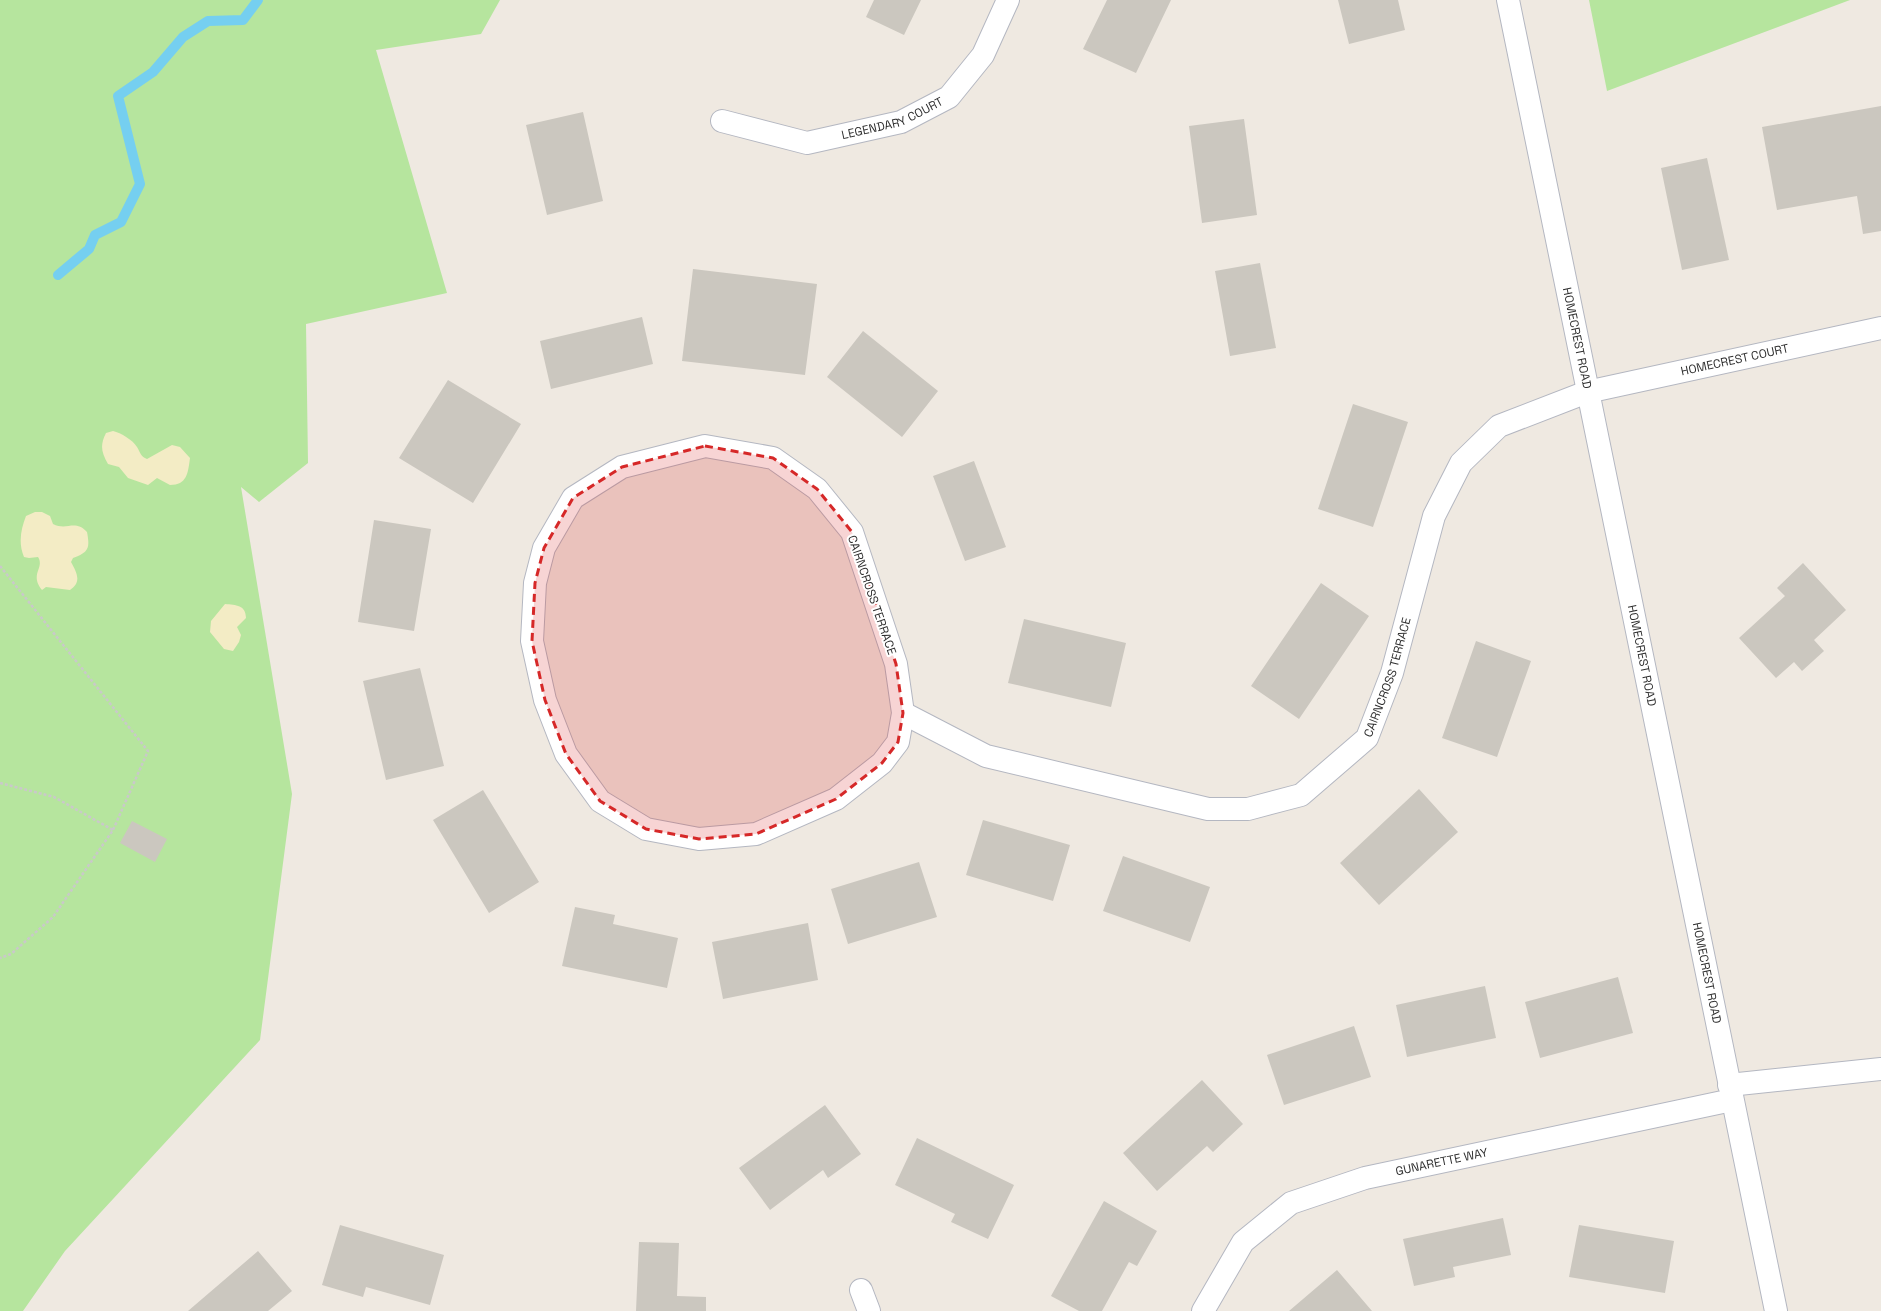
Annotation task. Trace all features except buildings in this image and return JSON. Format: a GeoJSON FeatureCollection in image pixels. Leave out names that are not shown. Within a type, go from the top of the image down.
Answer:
{"type":"FeatureCollection","features":[{"type":"Feature","properties":{"kind":"street","name":"LEGENDARY COURT"},"geometry":{"type":"LineString","coordinates":[[722,121],[807,143],[901,122],[949,97],[983,55],[1008,0]]}},
{"type":"Feature","properties":{"kind":"street","name":"HOMECREST ROAD"},"geometry":{"type":"LineString","coordinates":[[1508,0],[1776,1311]]}},
{"type":"Feature","properties":{"kind":"street","name":"HOMECREST COURT"},"geometry":{"type":"LineString","coordinates":[[1588,392],[1881,328]]}},
{"type":"Feature","properties":{"kind":"street","name":"CAIRNCROSS TERRACE"},"geometry":{"type":"LineString","coordinates":[[903,713],[986,756],[1208,809],[1248,809],[1301,795],[1367,738],[1392,673],[1434,516],[1461,463],[1500,426],[1588,392]]}},
{"type":"Feature","properties":{"kind":"street","name":"CAIRNCROSS TERRACE"},"geometry":{"type":"LineString","coordinates":[[705,446],[773,458],[817,489],[852,532],[896,664],[903,713],[898,742],[882,763],[836,799],[756,834],[699,839],[646,829],[600,800],[566,754],[545,700],[532,641],[535,583],[544,548],[573,498],[622,467],[705,446]]}},
{"type":"Feature","properties":{"kind":"street","name":"GUNARETTE WAY"},"geometry":{"type":"LineString","coordinates":[[1203,1311],[1243,1242],[1291,1203],[1365,1178],[1731,1092],[1881,1070]]}},
{"type":"Feature","properties":{"kind":"street"},"geometry":{"type":"LineString","coordinates":[[861,1290],[869,1311]]}},
{"type":"Feature","properties":{"kind":"path"},"geometry":{"type":"LineString","coordinates":[[0,566],[148,751],[113,830],[53,917],[11,954],[0,958]]}},
{"type":"Feature","properties":{"kind":"path"},"geometry":{"type":"LineString","coordinates":[[0,783],[54,797],[113,830]]}},
{"type":"Feature","properties":{"kind":"highlighted area"},"geometry":{"type":"Polygon","coordinates":[[[705,446],[773,458],[817,489],[852,532],[896,664],[903,713],[898,742],[882,763],[836,799],[756,834],[699,839],[646,829],[600,801],[566,754],[545,700],[532,641],[535,583],[544,548],[573,498],[622,467],[705,446]]]}},
{"type":"Feature","properties":{"kind":"green space"},"geometry":{"type":"Polygon","coordinates":[[[0,0],[500,0],[481,34],[376,50],[447,293],[306,324],[308,463],[259,502],[241,487],[292,794],[260,1040],[65,1251],[23,1311],[0,1311],[0,0]]]}},
{"type":"Feature","properties":{"kind":"green space"},"geometry":{"type":"Polygon","coordinates":[[[1589,0],[1850,0],[1607,91],[1589,0]]]}},
{"type":"Feature","properties":{"kind":"sand"},"geometry":{"type":"Polygon","coordinates":[[[113,431],[130,439],[135,444],[142,456],[147,459],[172,445],[180,447],[190,458],[186,477],[180,483],[170,485],[157,478],[148,485],[128,478],[119,467],[108,464],[104,456],[102,448],[103,441],[106,433],[113,431]]]}},
{"type":"Feature","properties":{"kind":"sand"},"geometry":{"type":"Polygon","coordinates":[[[35,512],[42,512],[50,516],[53,524],[58,526],[79,526],[87,532],[87,549],[82,554],[73,558],[71,562],[77,577],[77,581],[74,587],[70,590],[46,587],[42,590],[37,580],[40,565],[38,557],[24,557],[21,547],[23,526],[26,516],[35,512]]]}},
{"type":"Feature","properties":{"kind":"sand"},"geometry":{"type":"Polygon","coordinates":[[[225,604],[240,606],[246,614],[246,618],[237,627],[241,635],[239,642],[233,651],[224,649],[210,632],[211,621],[225,604]]]}},
{"type":"Feature","properties":{"kind":"waterway"},"geometry":{"type":"LineString","coordinates":[[58,275],[89,249],[95,235],[121,222],[140,184],[118,96],[153,72],[183,37],[208,21],[243,20],[258,0]]}}]}
